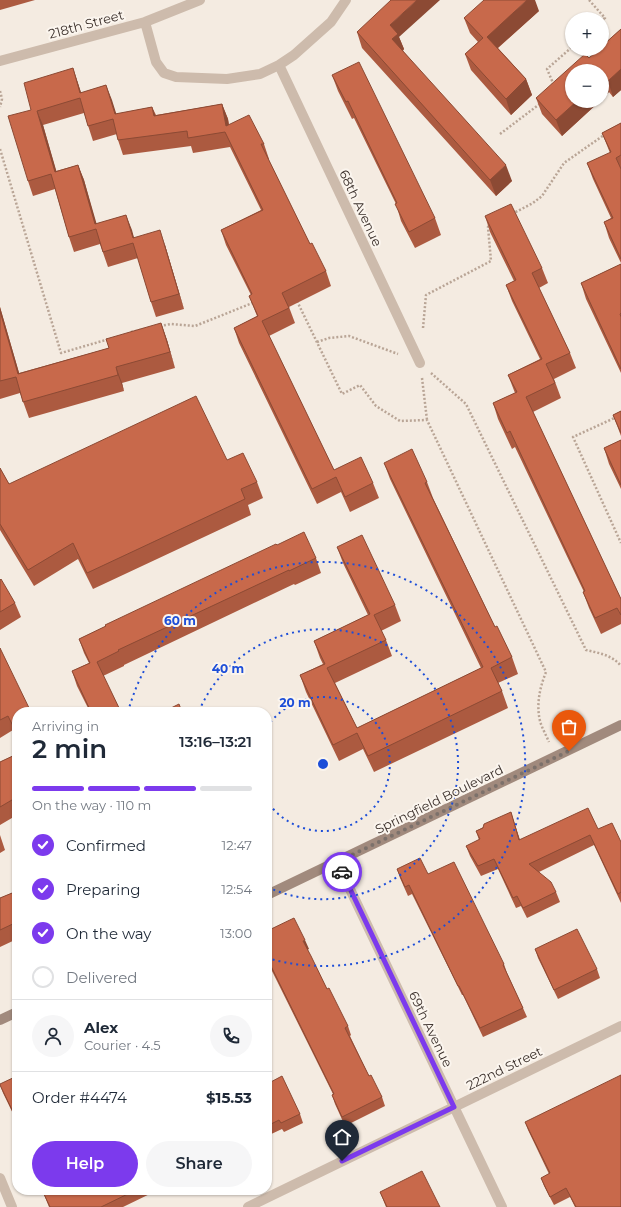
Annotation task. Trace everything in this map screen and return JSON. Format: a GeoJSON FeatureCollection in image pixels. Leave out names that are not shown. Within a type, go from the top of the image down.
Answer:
{"type":"FeatureCollection","features":[{"type":"Feature","properties":{"kind":"main road","name":"Springfield Boulevard"},"geometry":{"type":"LineString","coordinates":[[272,893],[621,725]]}},
{"type":"Feature","properties":{"kind":"main road"},"geometry":{"type":"LineString","coordinates":[[0,1020],[12,1014]]}},
{"type":"Feature","properties":{"kind":"street","name":"218th Street"},"geometry":{"type":"LineString","coordinates":[[0,61],[145,22],[200,0]]}},
{"type":"Feature","properties":{"kind":"street"},"geometry":{"type":"LineString","coordinates":[[145,22],[156,62],[164,73],[176,77],[227,78],[260,74],[279,65],[294,55],[331,22],[346,0]]}},
{"type":"Feature","properties":{"kind":"street","name":"68th Avenue"},"geometry":{"type":"LineString","coordinates":[[279,65],[420,363]]}},
{"type":"Feature","properties":{"kind":"street","name":"69th Avenue"},"geometry":{"type":"LineString","coordinates":[[337,862],[502,1207]]}},
{"type":"Feature","properties":{"kind":"street","name":"222nd Street"},"geometry":{"type":"LineString","coordinates":[[248,1207],[621,1026]]}},
{"type":"Feature","properties":{"kind":"street"},"geometry":{"type":"LineString","coordinates":[[0,1178],[12,1207]]}},
{"type":"Feature","properties":{"kind":"path"},"geometry":{"type":"LineString","coordinates":[[589,0],[600,12]]}},
{"type":"Feature","properties":{"kind":"path"},"geometry":{"type":"LineString","coordinates":[[552,90],[554,83],[547,69],[565,53]]}},
{"type":"Feature","properties":{"kind":"path"},"geometry":{"type":"LineString","coordinates":[[0,91],[2,98],[0,107]]}},
{"type":"Feature","properties":{"kind":"path"},"geometry":{"type":"LineString","coordinates":[[500,134],[543,101]]}},
{"type":"Feature","properties":{"kind":"path"},"geometry":{"type":"LineString","coordinates":[[507,216],[533,203],[542,196],[564,163],[608,132]]}},
{"type":"Feature","properties":{"kind":"path"},"geometry":{"type":"LineString","coordinates":[[0,149],[61,353],[111,338]]}},
{"type":"Feature","properties":{"kind":"path"},"geometry":{"type":"LineString","coordinates":[[422,332],[426,295],[490,261],[488,227],[495,223]]}},
{"type":"Feature","properties":{"kind":"path"},"geometry":{"type":"LineString","coordinates":[[294,295],[342,394],[360,385],[376,406],[400,420],[427,420]]}},
{"type":"Feature","properties":{"kind":"path"},"geometry":{"type":"LineString","coordinates":[[156,327],[171,324],[195,326],[256,301]]}},
{"type":"Feature","properties":{"kind":"path"},"geometry":{"type":"LineString","coordinates":[[126,334],[148,328]]}},
{"type":"Feature","properties":{"kind":"path"},"geometry":{"type":"LineString","coordinates":[[317,342],[329,338],[349,336],[420,363],[466,404],[586,650],[603,653],[616,660],[621,666]]}},
{"type":"Feature","properties":{"kind":"path"},"geometry":{"type":"LineString","coordinates":[[420,363],[427,420],[546,672],[540,687],[540,721],[555,757]]}},
{"type":"Feature","properties":{"kind":"path"},"geometry":{"type":"LineString","coordinates":[[621,415],[573,437],[621,543]]}},
{"type":"Feature","properties":{"kind":"building"},"geometry":{"type":"Polygon","coordinates":[[[391,0],[417,0],[390,25],[398,34],[392,39],[506,165],[490,180],[357,32],[391,0]]]}},
{"type":"Feature","properties":{"kind":"building"},"geometry":{"type":"Polygon","coordinates":[[[484,0],[527,0],[487,37],[526,79],[506,99],[465,54],[483,38],[464,18],[484,0]]]}},
{"type":"Feature","properties":{"kind":"building"},"geometry":{"type":"Polygon","coordinates":[[[621,29],[621,69],[609,80],[609,64],[574,64],[583,56],[587,56],[589,58],[591,56],[609,56],[609,40],[621,29]]]}},
{"type":"Feature","properties":{"kind":"building"},"geometry":{"type":"Polygon","coordinates":[[[359,62],[435,218],[409,232],[395,204],[397,203],[348,101],[346,102],[332,75],[359,62]]]}},
{"type":"Feature","properties":{"kind":"building"},"geometry":{"type":"Polygon","coordinates":[[[73,68],[80,93],[106,85],[115,114],[152,107],[154,116],[222,104],[226,126],[249,115],[264,144],[261,144],[310,244],[312,243],[326,271],[282,293],[289,308],[262,321],[334,470],[361,457],[373,483],[345,497],[336,477],[312,489],[234,328],[258,316],[249,296],[252,294],[221,230],[263,210],[225,132],[188,138],[187,131],[118,140],[113,119],[88,126],[80,98],[37,111],[55,172],[78,165],[95,224],[126,215],[133,238],[160,230],[179,294],[151,302],[133,243],[103,252],[96,229],[69,237],[51,174],[28,181],[8,116],[31,110],[24,83],[73,68]]]}},
{"type":"Feature","properties":{"kind":"building"},"geometry":{"type":"Polygon","coordinates":[[[565,72],[565,108],[569,108],[556,120],[536,98],[565,72]]]}},
{"type":"Feature","properties":{"kind":"building"},"geometry":{"type":"Polygon","coordinates":[[[621,123],[621,155],[616,158],[621,169],[621,259],[604,222],[613,218],[587,163],[611,152],[602,133],[621,123]]]}},
{"type":"Feature","properties":{"kind":"building"},"geometry":{"type":"Polygon","coordinates":[[[511,204],[542,268],[532,273],[570,353],[546,364],[555,383],[526,397],[621,599],[621,615],[617,608],[595,618],[583,592],[585,591],[510,431],[507,433],[493,403],[517,392],[508,375],[542,359],[506,285],[516,280],[485,216],[511,204]]]}},
{"type":"Feature","properties":{"kind":"building"},"geometry":{"type":"Polygon","coordinates":[[[621,264],[620,314],[621,369],[581,283],[621,264]]]}},
{"type":"Feature","properties":{"kind":"building"},"geometry":{"type":"Polygon","coordinates":[[[0,311],[18,374],[109,348],[106,339],[161,323],[170,352],[116,367],[118,375],[23,402],[16,377],[0,381],[0,311]]]}},
{"type":"Feature","properties":{"kind":"building"},"geometry":{"type":"Polygon","coordinates":[[[196,396],[227,460],[243,453],[257,482],[241,489],[245,499],[87,573],[73,543],[28,570],[0,524],[0,468],[9,484],[196,396]]]}},
{"type":"Feature","properties":{"kind":"building"},"geometry":{"type":"Polygon","coordinates":[[[621,411],[621,433],[613,415],[621,411]]]}},
{"type":"Feature","properties":{"kind":"building"},"geometry":{"type":"Polygon","coordinates":[[[621,440],[621,485],[604,448],[621,440]]]}},
{"type":"Feature","properties":{"kind":"building"},"geometry":{"type":"Polygon","coordinates":[[[412,449],[427,482],[425,483],[495,627],[497,626],[512,657],[491,668],[502,691],[368,756],[357,733],[333,745],[300,675],[325,664],[314,641],[370,614],[337,547],[362,535],[395,605],[374,615],[386,640],[327,668],[357,728],[483,667],[384,463],[412,449]]]}},
{"type":"Feature","properties":{"kind":"building"},"geometry":{"type":"Polygon","coordinates":[[[304,532],[316,558],[118,650],[119,651],[97,662],[119,707],[89,707],[72,671],[90,663],[79,639],[106,626],[105,625],[276,544],[277,545],[304,532]]]}},
{"type":"Feature","properties":{"kind":"building"},"geometry":{"type":"Polygon","coordinates":[[[1,579],[15,603],[0,612],[0,580],[1,579]]]}},
{"type":"Feature","properties":{"kind":"building"},"geometry":{"type":"Polygon","coordinates":[[[0,648],[29,707],[12,707],[12,724],[8,716],[0,720],[0,648]]]}},
{"type":"Feature","properties":{"kind":"building"},"geometry":{"type":"Polygon","coordinates":[[[179,704],[180,707],[173,707],[179,704]]]}},
{"type":"Feature","properties":{"kind":"building"},"geometry":{"type":"Polygon","coordinates":[[[12,756],[12,800],[0,807],[0,762],[12,756]]]}},
{"type":"Feature","properties":{"kind":"building"},"geometry":{"type":"Polygon","coordinates":[[[588,808],[598,829],[612,823],[621,842],[621,892],[618,894],[590,835],[529,864],[551,882],[556,892],[523,908],[517,896],[513,898],[494,859],[478,866],[466,846],[480,839],[476,831],[483,828],[484,824],[511,812],[519,840],[588,808]]]}},
{"type":"Feature","properties":{"kind":"building"},"geometry":{"type":"Polygon","coordinates":[[[420,858],[428,874],[454,862],[504,964],[503,965],[523,1008],[480,1028],[409,885],[405,887],[397,869],[420,858]]]}},
{"type":"Feature","properties":{"kind":"building"},"geometry":{"type":"Polygon","coordinates":[[[12,893],[12,924],[0,930],[0,898],[12,893]]]}},
{"type":"Feature","properties":{"kind":"building"},"geometry":{"type":"Polygon","coordinates":[[[294,918],[305,940],[303,941],[327,989],[329,988],[348,1026],[345,1028],[369,1076],[371,1075],[382,1097],[342,1117],[332,1095],[334,1094],[272,968],[272,929],[294,918]]]}},
{"type":"Feature","properties":{"kind":"building"},"geometry":{"type":"Polygon","coordinates":[[[577,929],[597,969],[554,990],[535,949],[577,929]]]}},
{"type":"Feature","properties":{"kind":"building"},"geometry":{"type":"Polygon","coordinates":[[[621,1075],[621,1207],[576,1207],[566,1188],[550,1197],[541,1178],[550,1173],[525,1122],[621,1075]]]}},
{"type":"Feature","properties":{"kind":"building"},"geometry":{"type":"Polygon","coordinates":[[[282,1076],[300,1114],[281,1123],[279,1120],[272,1124],[272,1081],[282,1076]]]}},
{"type":"Feature","properties":{"kind":"building"},"geometry":{"type":"Polygon","coordinates":[[[12,1078],[12,1110],[0,1085],[12,1078]]]}},
{"type":"Feature","properties":{"kind":"building"},"geometry":{"type":"Polygon","coordinates":[[[422,1171],[440,1207],[387,1207],[380,1192],[422,1171]]]}},
{"type":"Feature","properties":{"kind":"building"},"geometry":{"type":"Polygon","coordinates":[[[44,1195],[126,1195],[101,1207],[50,1207],[44,1195]]]}},
{"type":"Feature","properties":{"kind":"way so far"},"geometry":{"type":"LineString","coordinates":[[342,872],[337,862],[569,751]]}},
{"type":"Feature","properties":{"kind":"route"},"geometry":{"type":"LineString","coordinates":[[342,872],[454,1107],[342,1161]]}}]}
